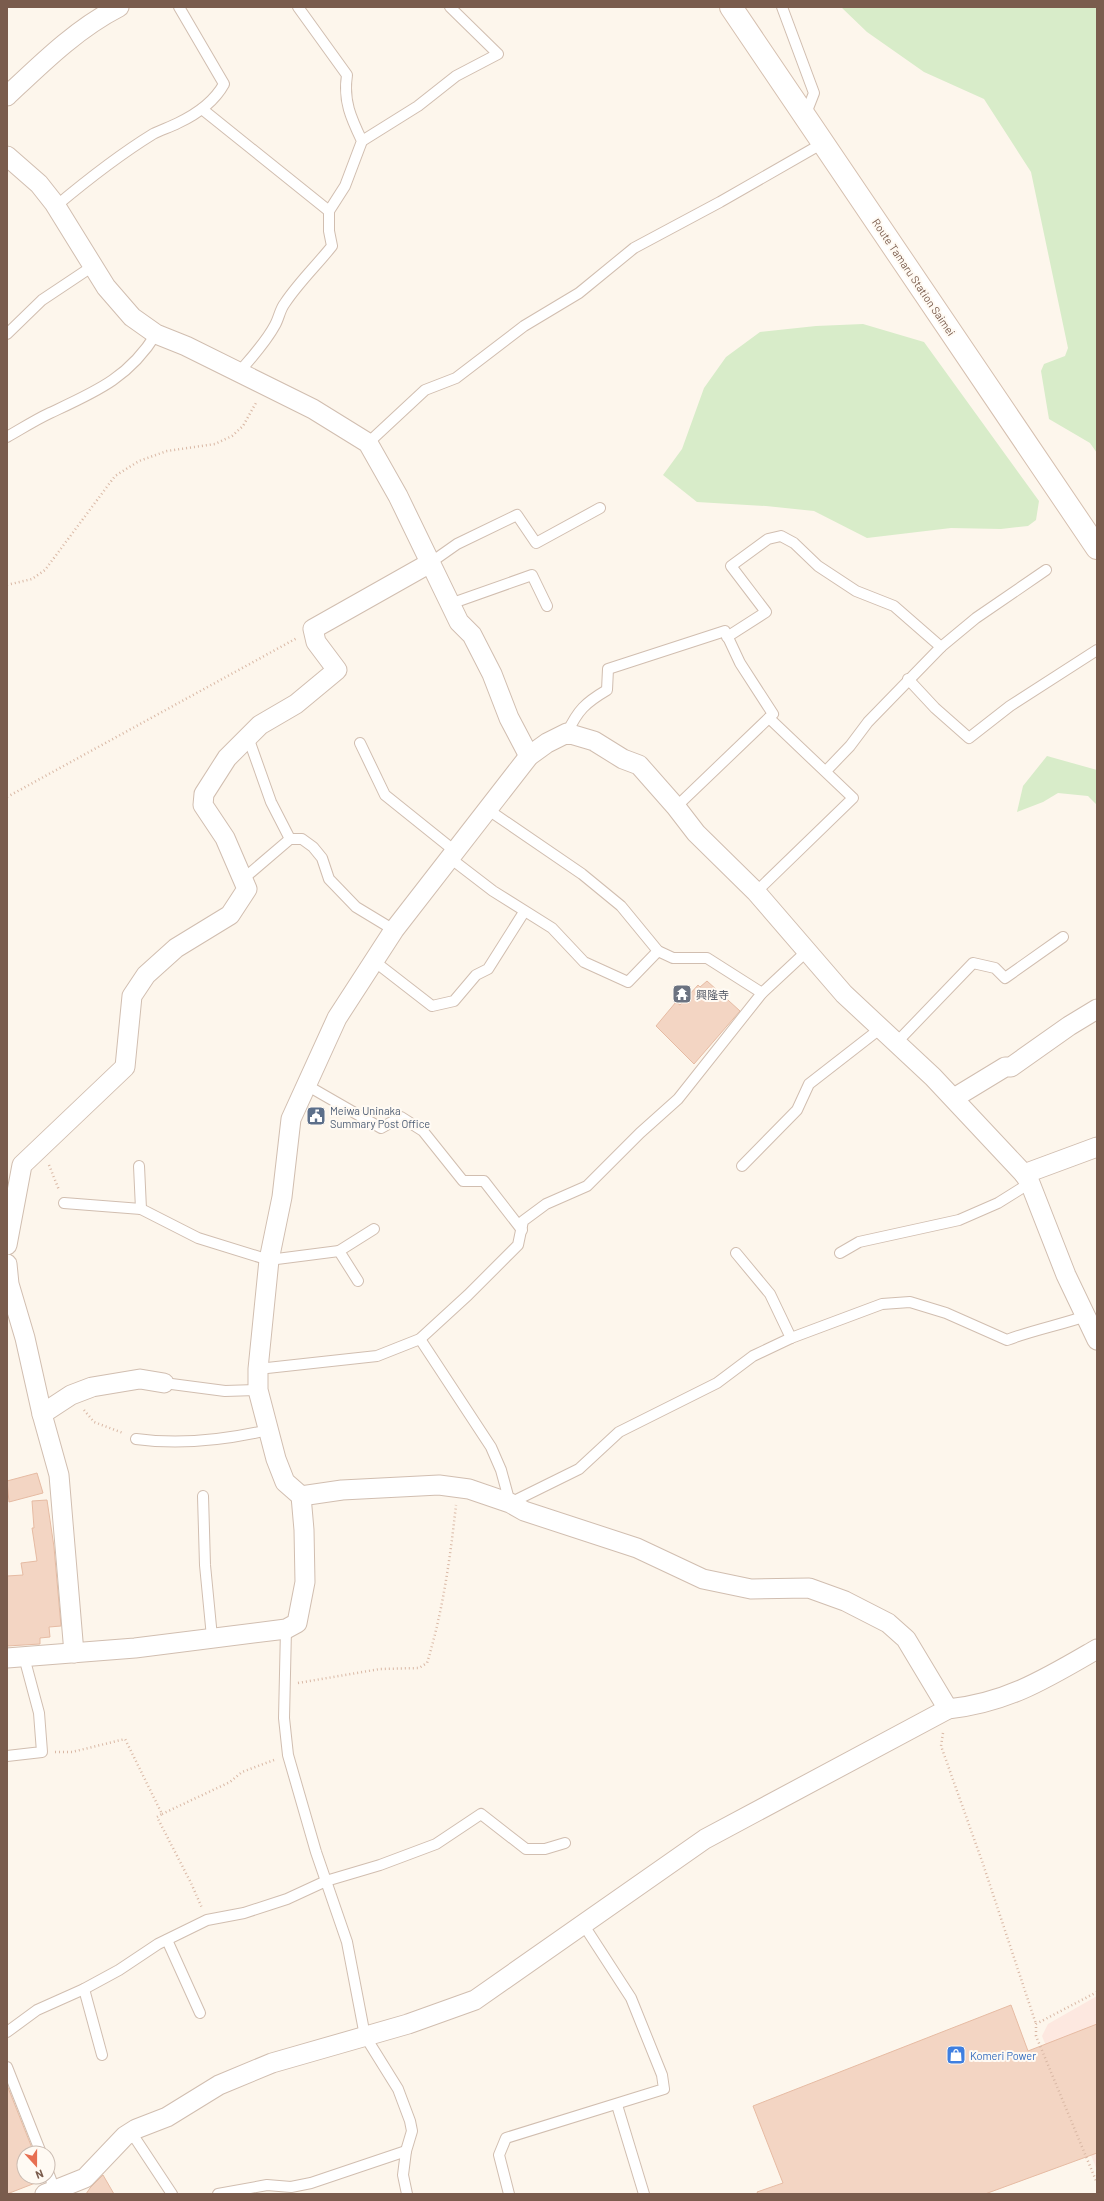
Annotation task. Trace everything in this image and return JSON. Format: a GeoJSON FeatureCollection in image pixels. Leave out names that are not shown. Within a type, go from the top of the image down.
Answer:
{"type":"FeatureCollection","features":[{"type":"Feature","properties":{"kind":"main road","name":"Route Tamaru Station Saimei"},"geometry":{"type":"LineString","coordinates":[[731,7],[1097,548]]}},
{"type":"Feature","properties":{"kind":"street"},"geometry":{"type":"LineString","coordinates":[[7,96],[69,40],[102,16],[119,7]]}},
{"type":"Feature","properties":{"kind":"street"},"geometry":{"type":"LineString","coordinates":[[7,156],[39,184],[56,206],[106,288],[132,317],[156,334],[240,371],[313,408],[368,443],[398,496],[459,622],[472,635],[492,674],[509,718],[529,756]]}},
{"type":"Feature","properties":{"kind":"street"},"geometry":{"type":"LineString","coordinates":[[7,1245],[22,1165],[125,1067],[132,996],[146,975],[176,948],[230,915],[247,889],[225,838],[203,805],[204,794],[227,758],[260,724],[296,704],[337,670],[316,642],[313,629],[430,563]]}},
{"type":"Feature","properties":{"kind":"street"},"geometry":{"type":"LineString","coordinates":[[15,1657],[74,1654],[286,1629],[297,1623],[305,1582],[304,1530],[301,1496],[285,1482],[268,1430],[258,1390],[258,1369],[269,1260],[282,1197],[291,1119],[308,1086],[337,1018],[394,930],[529,756],[547,743],[567,733],[594,741],[623,759],[639,765],[676,807],[696,834],[756,892],[806,952],[844,994],[954,1098],[1027,1178],[1066,1275],[1091,1312],[1097,1340]]}},
{"type":"Feature","properties":{"kind":"street"},"geometry":{"type":"LineString","coordinates":[[954,1098],[1005,1067],[1011,1067],[1069,1026],[1097,1009]]}},
{"type":"Feature","properties":{"kind":"street"},"geometry":{"type":"LineString","coordinates":[[1027,1178],[1097,1147]]}},
{"type":"Feature","properties":{"kind":"street"},"geometry":{"type":"LineString","coordinates":[[7,1264],[9,1284],[25,1338],[42,1414],[59,1475],[74,1654]]}},
{"type":"Feature","properties":{"kind":"street"},"geometry":{"type":"LineString","coordinates":[[42,1414],[71,1395],[92,1387],[140,1379],[164,1383]]}},
{"type":"Feature","properties":{"kind":"street"},"geometry":{"type":"LineString","coordinates":[[301,1496],[342,1490],[439,1485],[457,1486],[510,1503],[524,1511],[637,1548],[703,1578],[751,1588],[809,1588],[845,1601],[888,1623],[906,1639],[948,1709]]}},
{"type":"Feature","properties":{"kind":"street"},"geometry":{"type":"LineString","coordinates":[[52,2193],[90,2174],[125,2136],[131,2132],[167,2117],[219,2085],[272,2063],[408,2024],[474,2000],[705,1839],[948,1709],[973,1707],[1009,1696],[1046,1678],[1097,1648]]}},
{"type":"Feature","properties":{"kind":"lane"},"geometry":{"type":"LineString","coordinates":[[56,206],[87,179],[154,134],[178,123],[202,109],[218,94],[224,84],[179,7]]}},
{"type":"Feature","properties":{"kind":"lane"},"geometry":{"type":"LineString","coordinates":[[298,7],[347,75],[344,91],[349,114],[362,141]]}},
{"type":"Feature","properties":{"kind":"lane"},"geometry":{"type":"LineString","coordinates":[[240,371],[262,346],[276,325],[284,304],[299,282],[332,246],[328,231],[329,211],[345,186],[362,141],[418,106],[456,76],[498,54],[450,7]]}},
{"type":"Feature","properties":{"kind":"lane"},"geometry":{"type":"LineString","coordinates":[[782,7],[814,93],[805,116]]}},
{"type":"Feature","properties":{"kind":"lane"},"geometry":{"type":"LineString","coordinates":[[202,109],[329,211]]}},
{"type":"Feature","properties":{"kind":"lane"},"geometry":{"type":"LineString","coordinates":[[368,443],[425,390],[456,378],[524,326],[579,293],[634,248],[720,202],[823,143]]}},
{"type":"Feature","properties":{"kind":"lane"},"geometry":{"type":"LineString","coordinates":[[7,334],[42,300],[93,266]]}},
{"type":"Feature","properties":{"kind":"lane"},"geometry":{"type":"LineString","coordinates":[[7,437],[49,414],[91,395],[119,376],[145,352],[156,334]]}},
{"type":"Feature","properties":{"kind":"lane"},"geometry":{"type":"LineString","coordinates":[[430,563],[456,544],[517,515],[536,543],[600,508]]}},
{"type":"Feature","properties":{"kind":"lane"},"geometry":{"type":"LineString","coordinates":[[727,637],[766,612],[731,566],[768,539],[781,536],[794,543],[818,566],[856,591],[894,606],[941,647]]}},
{"type":"Feature","properties":{"kind":"lane"},"geometry":{"type":"LineString","coordinates":[[826,770],[850,746],[868,722],[941,647],[976,618],[1046,570]]}},
{"type":"Feature","properties":{"kind":"lane"},"geometry":{"type":"LineString","coordinates":[[450,604],[532,575],[546,606]]}},
{"type":"Feature","properties":{"kind":"lane"},"geometry":{"type":"LineString","coordinates":[[567,733],[577,713],[590,700],[606,690],[608,669],[725,631],[740,663],[773,714],[676,807]]}},
{"type":"Feature","properties":{"kind":"lane"},"geometry":{"type":"LineString","coordinates":[[908,680],[935,708],[969,738],[1010,706],[1097,650]]}},
{"type":"Feature","properties":{"kind":"lane"},"geometry":{"type":"LineString","coordinates":[[756,892],[853,798],[826,770],[769,718]]}},
{"type":"Feature","properties":{"kind":"lane"},"geometry":{"type":"LineString","coordinates":[[248,737],[271,802],[290,839]]}},
{"type":"Feature","properties":{"kind":"lane"},"geometry":{"type":"LineString","coordinates":[[360,743],[386,796],[453,855],[524,912],[552,928],[584,962],[628,982],[658,951]]}},
{"type":"Feature","properties":{"kind":"lane"},"geometry":{"type":"LineString","coordinates":[[487,809],[582,874],[621,906],[658,951],[674,958],[707,958],[762,993]]}},
{"type":"Feature","properties":{"kind":"lane"},"geometry":{"type":"LineString","coordinates":[[242,880],[290,839],[302,839],[312,846],[322,858],[329,879],[356,907],[394,930]]}},
{"type":"Feature","properties":{"kind":"lane"},"geometry":{"type":"LineString","coordinates":[[374,961],[432,1006],[454,1002],[476,975],[488,969],[524,912]]}},
{"type":"Feature","properties":{"kind":"lane"},"geometry":{"type":"LineString","coordinates":[[896,1042],[973,963],[995,968],[1005,978],[1063,937]]}},
{"type":"Feature","properties":{"kind":"lane"},"geometry":{"type":"LineString","coordinates":[[258,1369],[377,1356],[420,1339],[468,1295],[518,1245],[523,1221],[546,1204],[587,1186],[640,1133],[678,1099],[762,993],[806,952]]}},
{"type":"Feature","properties":{"kind":"lane"},"geometry":{"type":"LineString","coordinates":[[742,1166],[797,1110],[809,1084],[881,1028]]}},
{"type":"Feature","properties":{"kind":"lane"},"geometry":{"type":"LineString","coordinates":[[308,1086],[382,1128],[401,1117],[423,1131],[463,1181],[484,1181],[522,1230]]}},
{"type":"Feature","properties":{"kind":"lane"},"geometry":{"type":"LineString","coordinates":[[139,1166],[141,1209]]}},
{"type":"Feature","properties":{"kind":"lane"},"geometry":{"type":"LineString","coordinates":[[840,1253],[859,1242],[959,1220],[998,1203],[1027,1178]]}},
{"type":"Feature","properties":{"kind":"lane"},"geometry":{"type":"LineString","coordinates":[[64,1203],[141,1209],[198,1238],[269,1260],[339,1251],[374,1229]]}},
{"type":"Feature","properties":{"kind":"lane"},"geometry":{"type":"LineString","coordinates":[[339,1251],[358,1281]]}},
{"type":"Feature","properties":{"kind":"lane"},"geometry":{"type":"LineString","coordinates":[[736,1253],[770,1294],[791,1338]]}},
{"type":"Feature","properties":{"kind":"lane"},"geometry":{"type":"LineString","coordinates":[[420,1339],[491,1447],[501,1470],[510,1503],[579,1469],[619,1432],[716,1383],[753,1356],[791,1338],[882,1304],[910,1302],[939,1310],[1007,1340],[1028,1332],[1052,1328],[1091,1312]]}},
{"type":"Feature","properties":{"kind":"lane"},"geometry":{"type":"LineString","coordinates":[[164,1383],[225,1391],[258,1390]]}},
{"type":"Feature","properties":{"kind":"lane"},"geometry":{"type":"LineString","coordinates":[[136,1438],[165,1443],[237,1437],[268,1430]]}},
{"type":"Feature","properties":{"kind":"lane"},"geometry":{"type":"LineString","coordinates":[[203,1496],[205,1565],[212,1637]]}},
{"type":"Feature","properties":{"kind":"lane"},"geometry":{"type":"LineString","coordinates":[[286,1629],[284,1718],[288,1755],[326,1881],[347,1942],[365,2036],[398,2089],[412,2131],[406,2151],[404,2175],[407,2194]]}},
{"type":"Feature","properties":{"kind":"lane"},"geometry":{"type":"LineString","coordinates":[[7,1756],[42,1752],[40,1713],[15,1657]]}},
{"type":"Feature","properties":{"kind":"lane"},"geometry":{"type":"LineString","coordinates":[[7,2032],[37,2010],[84,1989],[119,1970],[167,1940],[207,1920],[244,1913],[287,1899],[326,1881],[380,1865],[436,1844],[481,1814],[526,1849],[545,1849],[565,1843]]}},
{"type":"Feature","properties":{"kind":"lane"},"geometry":{"type":"LineString","coordinates":[[509,2194],[499,2155],[506,2138],[617,2105],[664,2089],[663,2082],[631,1998],[583,1924]]}},
{"type":"Feature","properties":{"kind":"lane"},"geometry":{"type":"LineString","coordinates":[[167,1940],[200,2013]]}},
{"type":"Feature","properties":{"kind":"lane"},"geometry":{"type":"LineString","coordinates":[[84,1989],[102,2055]]}},
{"type":"Feature","properties":{"kind":"lane"},"geometry":{"type":"LineString","coordinates":[[7,2067],[38,2145]]}},
{"type":"Feature","properties":{"kind":"lane"},"geometry":{"type":"LineString","coordinates":[[617,2105],[644,2194]]}},
{"type":"Feature","properties":{"kind":"lane"},"geometry":{"type":"LineString","coordinates":[[131,2132],[172,2194]]}},
{"type":"Feature","properties":{"kind":"lane"},"geometry":{"type":"LineString","coordinates":[[218,2194],[267,2185],[291,2187],[311,2183],[406,2151]]}},
{"type":"Feature","properties":{"kind":"path"},"geometry":{"type":"LineString","coordinates":[[7,585],[32,580],[45,570],[115,476],[146,459],[167,451],[215,444],[232,436],[243,426],[267,385]]}},
{"type":"Feature","properties":{"kind":"path"},"geometry":{"type":"LineString","coordinates":[[7,797],[313,629]]}},
{"type":"Feature","properties":{"kind":"path"},"geometry":{"type":"LineString","coordinates":[[42,1145],[64,1203]]}},
{"type":"Feature","properties":{"kind":"path"},"geometry":{"type":"LineString","coordinates":[[71,1395],[94,1422],[136,1438]]}},
{"type":"Feature","properties":{"kind":"path"},"geometry":{"type":"LineString","coordinates":[[285,1683],[306,1683],[380,1669],[419,1668],[427,1663],[437,1630],[450,1557],[457,1486]]}},
{"type":"Feature","properties":{"kind":"path"},"geometry":{"type":"LineString","coordinates":[[948,1709],[941,1746],[983,1864],[1036,2024],[1036,2036],[1097,2183]]}},
{"type":"Feature","properties":{"kind":"path"},"geometry":{"type":"LineString","coordinates":[[42,1752],[72,1752],[125,1739],[162,1814]]}},
{"type":"Feature","properties":{"kind":"path"},"geometry":{"type":"LineString","coordinates":[[207,1920],[191,1883],[157,1817],[230,1782],[242,1772],[288,1755]]}},
{"type":"Feature","properties":{"kind":"path"},"geometry":{"type":"LineString","coordinates":[[1036,2024],[1097,1992]]}},
{"type":"Feature","properties":{"kind":"shaded area","name":"Komeri Power"},"geometry":{"type":"Polygon","coordinates":[[[1097,1996],[1097,2170],[1042,2036],[1048,2024],[1097,1996]]]}},
{"type":"Feature","properties":{"kind":"green space"},"geometry":{"type":"Polygon","coordinates":[[[841,7],[1097,7],[1097,453],[1090,443],[1049,419],[1041,371],[1044,364],[1065,356],[1068,348],[1031,172],[984,99],[924,72],[867,32],[841,7]]]}},
{"type":"Feature","properties":{"kind":"green space"},"geometry":{"type":"Polygon","coordinates":[[[863,324],[924,342],[1039,501],[1036,520],[1028,526],[1001,529],[951,528],[867,538],[814,511],[766,506],[697,502],[663,475],[682,449],[704,388],[726,357],[760,332],[816,326],[863,324]]]}},
{"type":"Feature","properties":{"kind":"green space"},"geometry":{"type":"Polygon","coordinates":[[[1047,756],[1097,770],[1097,805],[1088,796],[1058,793],[1043,802],[1017,812],[1023,786],[1047,756]]]}},
{"type":"Feature","properties":{"kind":"building"},"geometry":{"type":"Polygon","coordinates":[[[707,981],[740,1011],[694,1064],[656,1026],[676,1002],[680,1005],[698,985],[700,987],[707,981]]]}},
{"type":"Feature","properties":{"kind":"building"},"geometry":{"type":"Polygon","coordinates":[[[37,1473],[43,1493],[9,1502],[7,1481],[37,1473]]]}},
{"type":"Feature","properties":{"kind":"building"},"geometry":{"type":"Polygon","coordinates":[[[47,1500],[54,1547],[61,1626],[49,1627],[50,1637],[40,1638],[40,1644],[7,1646],[7,1576],[23,1575],[21,1563],[37,1561],[32,1528],[34,1528],[32,1501],[47,1500]]]}},
{"type":"Feature","properties":{"kind":"building","name":"Komeri Power"},"geometry":{"type":"Polygon","coordinates":[[[1011,2005],[1028,2051],[1097,2024],[1097,2153],[985,2194],[758,2194],[757,2192],[783,2183],[753,2106],[1011,2005]]]}},
{"type":"Feature","properties":{"kind":"building"},"geometry":{"type":"Polygon","coordinates":[[[7,2085],[31,2145],[16,2145],[16,2185],[30,2185],[7,2194],[7,2085]]]}},
{"type":"Feature","properties":{"kind":"building"},"geometry":{"type":"Polygon","coordinates":[[[103,2175],[114,2194],[86,2194],[90,2188],[103,2175]]]}},
{"type":"Feature","properties":{"kind":"place","name":"興隆寺"},"geometry":{"type":"Point","coordinates":[682,994]}},
{"type":"Feature","properties":{"kind":"place","name":"Meiwa Uninaka Summary Post Office"},"geometry":{"type":"Point","coordinates":[316,1116]}},
{"type":"Feature","properties":{"kind":"place","name":"Komeri Power"},"geometry":{"type":"Point","coordinates":[956,2055]}}]}
